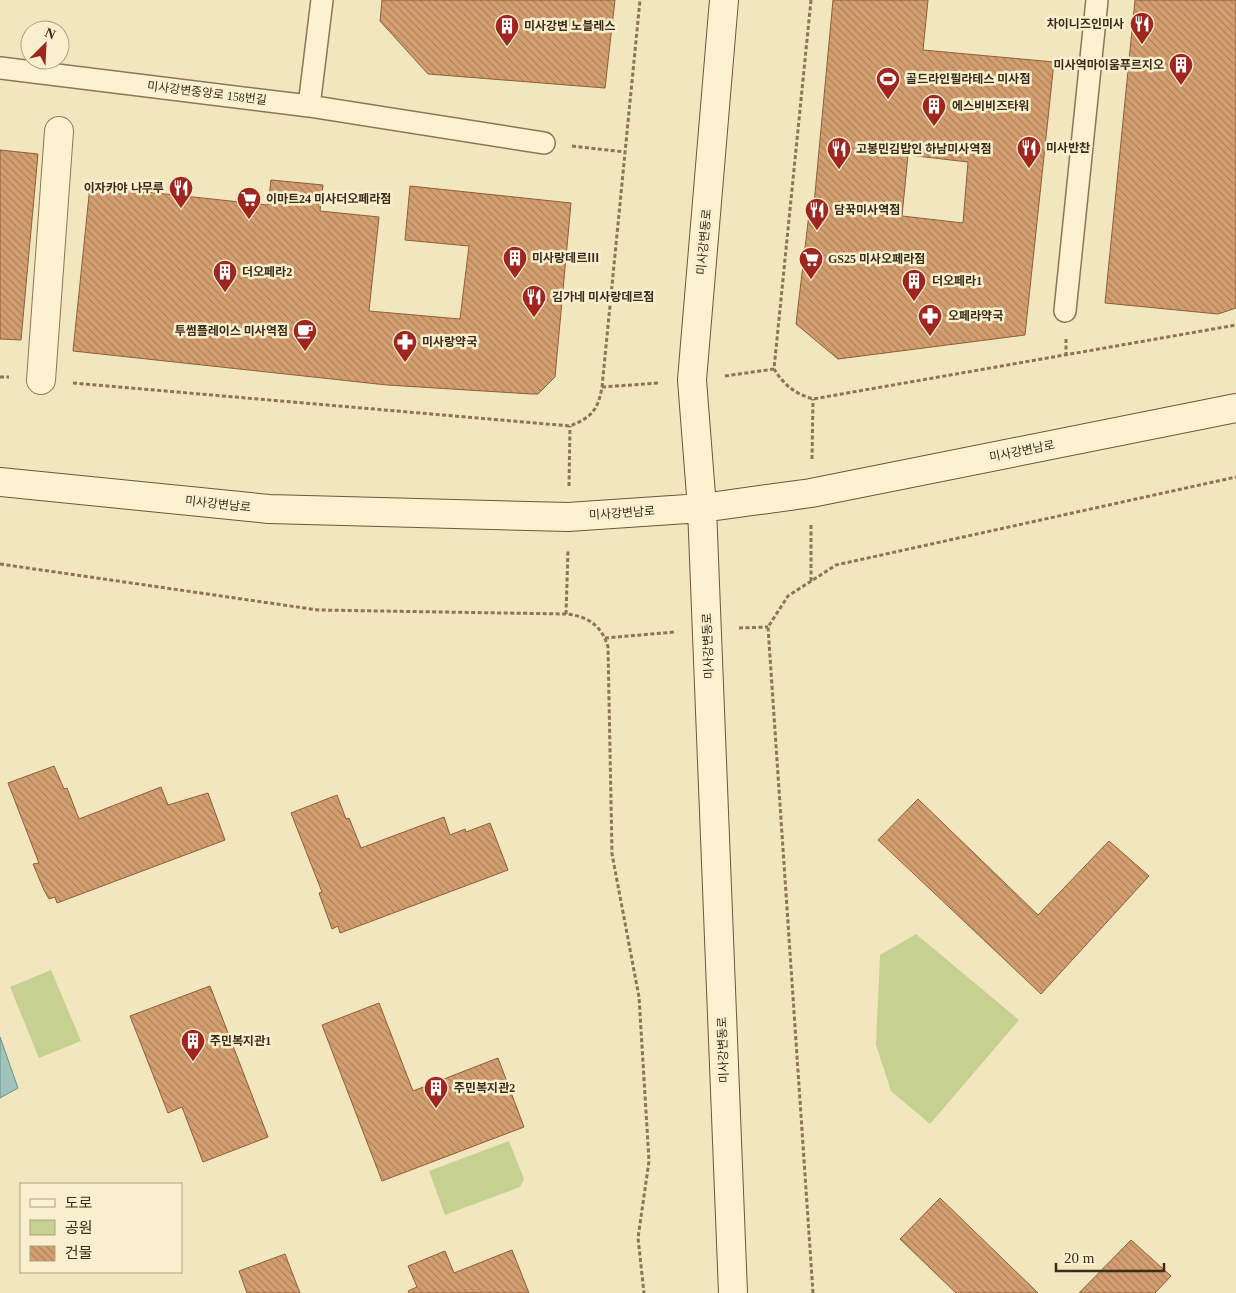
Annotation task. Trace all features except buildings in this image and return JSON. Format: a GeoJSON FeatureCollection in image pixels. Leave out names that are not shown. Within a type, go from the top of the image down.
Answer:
{"type":"FeatureCollection","features":[{"type":"Feature","properties":{"kind":"main road","name":"미사강변동로"},"geometry":{"type":"LineString","coordinates":[[724,0],[692,380],[702,508],[733,1293]]}},
{"type":"Feature","properties":{"kind":"main road"},"geometry":{"type":"LineString","coordinates":[[41,380],[59,131]]}},
{"type":"Feature","properties":{"kind":"main road","name":"미사강변남로"},"geometry":{"type":"LineString","coordinates":[[0,482],[269,509],[568,517],[702,508],[812,493],[1236,408]]}},
{"type":"Feature","properties":{"kind":"lane"},"geometry":{"type":"LineString","coordinates":[[309,106],[322,0]]}},
{"type":"Feature","properties":{"kind":"lane"},"geometry":{"type":"LineString","coordinates":[[1065,311],[1097,0]]}},
{"type":"Feature","properties":{"kind":"lane","name":"미사강변중앙로 158번길"},"geometry":{"type":"LineString","coordinates":[[0,68],[309,106],[544,143]]}},
{"type":"Feature","properties":{"kind":"path"},"geometry":{"type":"LineString","coordinates":[[0,377],[570,426],[585,420],[599,406],[640,0]]}},
{"type":"Feature","properties":{"kind":"path"},"geometry":{"type":"LineString","coordinates":[[811,0],[774,369],[784,384],[797,394],[813,399],[1236,325]]}},
{"type":"Feature","properties":{"kind":"path"},"geometry":{"type":"LineString","coordinates":[[544,143],[624,152]]}},
{"type":"Feature","properties":{"kind":"path"},"geometry":{"type":"LineString","coordinates":[[813,1293],[768,627],[788,596],[836,565],[1236,477]]}},
{"type":"Feature","properties":{"kind":"path"},"geometry":{"type":"LineString","coordinates":[[0,564],[318,610],[566,614],[579,615],[600,628],[608,648],[612,854],[639,997],[649,1161],[638,1238],[644,1293]]}},
{"type":"Feature","properties":{"kind":"green space"},"geometry":{"type":"Polygon","coordinates":[[[916,934],[1019,1020],[930,1124],[891,1091],[876,1045],[880,955],[916,934]]]}},
{"type":"Feature","properties":{"kind":"green space"},"geometry":{"type":"Polygon","coordinates":[[[51,970],[81,1041],[39,1058],[10,987],[51,970]]]}},
{"type":"Feature","properties":{"kind":"green space"},"geometry":{"type":"Polygon","coordinates":[[[509,1141],[524,1179],[520,1187],[445,1215],[429,1171],[509,1141]]]}},
{"type":"Feature","properties":{"kind":"water"},"geometry":{"type":"Polygon","coordinates":[[[0,1037],[18,1088],[0,1098],[0,1037]]]}},
{"type":"Feature","properties":{"kind":"place","name":"차이니즈인미사"},"geometry":{"type":"Point","coordinates":[1142,45]}},
{"type":"Feature","properties":{"kind":"place","name":"미사강변 노블레스"},"geometry":{"type":"Point","coordinates":[507,47]}},
{"type":"Feature","properties":{"kind":"place","name":"미사역마이움푸르지오"},"geometry":{"type":"Point","coordinates":[1181,86]}},
{"type":"Feature","properties":{"kind":"place","name":"골드라인필라테스 미사점"},"geometry":{"type":"Point","coordinates":[888,100]}},
{"type":"Feature","properties":{"kind":"place","name":"에스비비즈타워"},"geometry":{"type":"Point","coordinates":[934,127]}},
{"type":"Feature","properties":{"kind":"place","name":"미사반찬"},"geometry":{"type":"Point","coordinates":[1029,169]}},
{"type":"Feature","properties":{"kind":"place","name":"고봉민김밥인 하남미사역점"},"geometry":{"type":"Point","coordinates":[839,170]}},
{"type":"Feature","properties":{"kind":"place","name":"이자카야 나무루"},"geometry":{"type":"Point","coordinates":[181,209]}},
{"type":"Feature","properties":{"kind":"place","name":"이마트24 미사더오페라점"},"geometry":{"type":"Point","coordinates":[249,220]}},
{"type":"Feature","properties":{"kind":"place","name":"담꾹미사역점"},"geometry":{"type":"Point","coordinates":[817,231]}},
{"type":"Feature","properties":{"kind":"place","name":"미사랑데르Ⅲ"},"geometry":{"type":"Point","coordinates":[515,279]}},
{"type":"Feature","properties":{"kind":"place","name":"GS25 미사오페라점"},"geometry":{"type":"Point","coordinates":[811,280]}},
{"type":"Feature","properties":{"kind":"place","name":"더오페라2"},"geometry":{"type":"Point","coordinates":[225,293]}},
{"type":"Feature","properties":{"kind":"place","name":"더오페라1"},"geometry":{"type":"Point","coordinates":[914,302]}},
{"type":"Feature","properties":{"kind":"place","name":"김가네 미사랑데르점"},"geometry":{"type":"Point","coordinates":[534,318]}},
{"type":"Feature","properties":{"kind":"place","name":"오페라약국"},"geometry":{"type":"Point","coordinates":[930,337]}},
{"type":"Feature","properties":{"kind":"place","name":"투썸플레이스 미사역점"},"geometry":{"type":"Point","coordinates":[305,352]}},
{"type":"Feature","properties":{"kind":"place","name":"미사랑약국"},"geometry":{"type":"Point","coordinates":[405,363]}},
{"type":"Feature","properties":{"kind":"place","name":"주민복지관1"},"geometry":{"type":"Point","coordinates":[193,1062]}},
{"type":"Feature","properties":{"kind":"place","name":"주민복지관2"},"geometry":{"type":"Point","coordinates":[436,1109]}}]}
